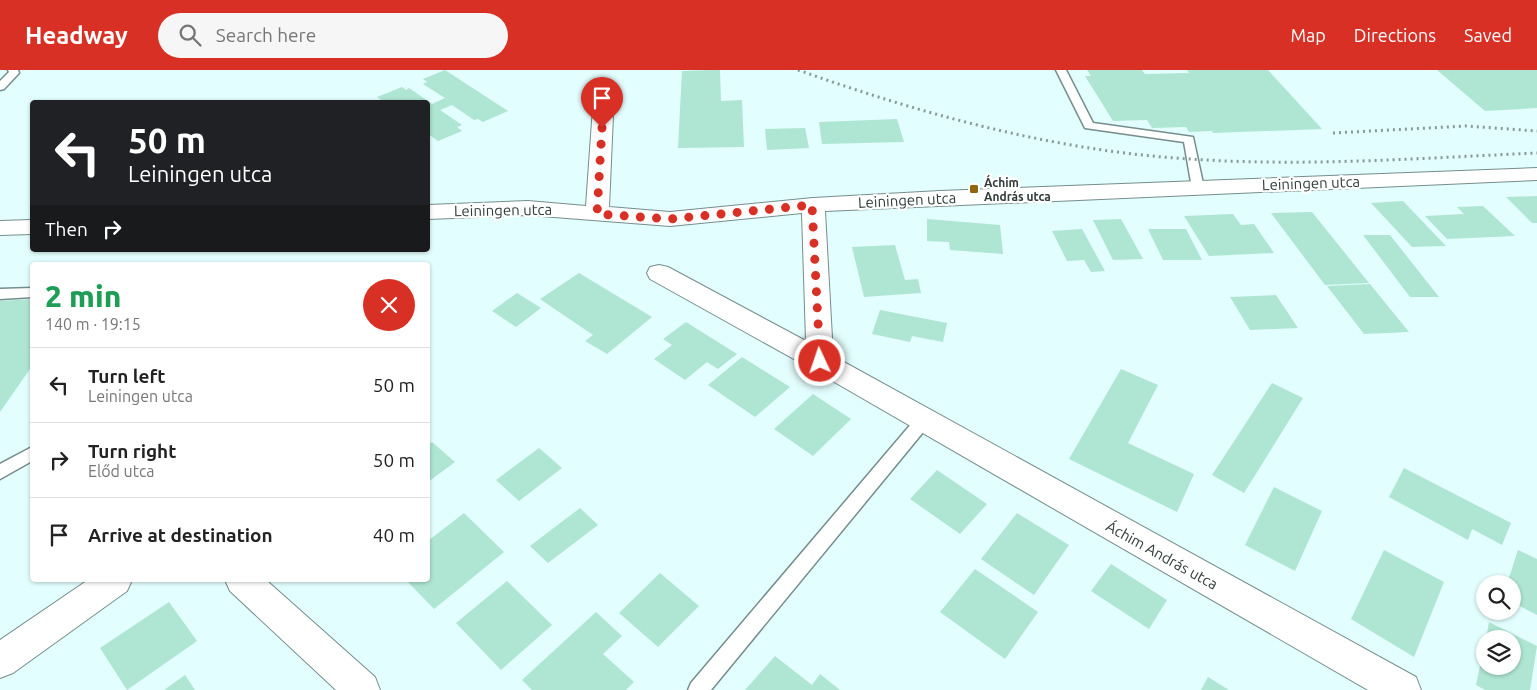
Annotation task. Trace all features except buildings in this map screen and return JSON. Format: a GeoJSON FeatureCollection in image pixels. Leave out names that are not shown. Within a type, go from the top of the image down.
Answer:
{"type":"FeatureCollection","features":[{"type":"Feature","properties":{"kind":"street"},"geometry":{"type":"LineString","coordinates":[[597,214],[604,93]]}},
{"type":"Feature","properties":{"kind":"street","name":"Leiningen utca"},"geometry":{"type":"LineString","coordinates":[[430,212],[528,208],[670,219],[812,205],[1537,174]]}},
{"type":"Feature","properties":{"kind":"street"},"geometry":{"type":"LineString","coordinates":[[812,205],[820,361]]}},
{"type":"Feature","properties":{"kind":"street"},"geometry":{"type":"LineString","coordinates":[[0,228],[30,227]]}},
{"type":"Feature","properties":{"kind":"street","name":"Áchim András utca"},"geometry":{"type":"LineString","coordinates":[[659,273],[820,361],[923,421],[1403,690]]}},
{"type":"Feature","properties":{"kind":"street"},"geometry":{"type":"LineString","coordinates":[[0,661],[112,582]]}},
{"type":"Feature","properties":{"kind":"street"},"geometry":{"type":"LineString","coordinates":[[244,582],[362,690]]}},
{"type":"Feature","properties":{"kind":"lane"},"geometry":{"type":"LineString","coordinates":[[0,86],[14,73],[13,70]]}},
{"type":"Feature","properties":{"kind":"lane"},"geometry":{"type":"LineString","coordinates":[[1061,70],[1089,126],[1189,139],[1191,159],[1198,188]]}},
{"type":"Feature","properties":{"kind":"lane"},"geometry":{"type":"LineString","coordinates":[[0,294],[30,293]]}},
{"type":"Feature","properties":{"kind":"lane"},"geometry":{"type":"LineString","coordinates":[[698,690],[923,421]]}},
{"type":"Feature","properties":{"kind":"lane"},"geometry":{"type":"LineString","coordinates":[[0,472],[30,454]]}},
{"type":"Feature","properties":{"kind":"railway"},"geometry":{"type":"LineString","coordinates":[[798,70],[942,116],[1040,139],[1140,155],[1233,161],[1320,162],[1537,153]]}},
{"type":"Feature","properties":{"kind":"railway"},"geometry":{"type":"LineString","coordinates":[[1333,133],[1466,126],[1537,131]]}},
{"type":"Feature","properties":{"kind":"place","name":"Áchim András utca"},"geometry":{"type":"Point","coordinates":[974,189]}},
{"type":"Feature","properties":{"kind":"route"},"geometry":{"type":"LineString","coordinates":[[602,128],[597,214],[670,219],[812,205],[820,361]]}}]}
